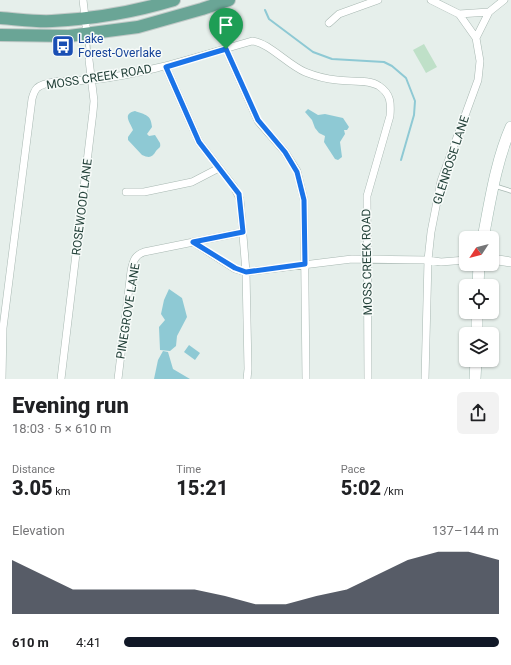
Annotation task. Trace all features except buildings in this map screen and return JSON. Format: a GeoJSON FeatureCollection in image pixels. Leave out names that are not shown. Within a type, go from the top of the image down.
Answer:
{"type":"FeatureCollection","features":[{"type":"Feature","properties":{"kind":"main road"},"geometry":{"type":"LineString","coordinates":[[0,18],[51,22],[139,10],[174,0]]}},
{"type":"Feature","properties":{"kind":"main road"},"geometry":{"type":"LineString","coordinates":[[0,35],[68,36],[138,27],[229,0]]}},
{"type":"Feature","properties":{"kind":"main road"},"geometry":{"type":"LineString","coordinates":[[484,231],[501,157],[511,127]]}},
{"type":"Feature","properties":{"kind":"main road"},"geometry":{"type":"LineString","coordinates":[[475,379],[476,367]]}},
{"type":"Feature","properties":{"kind":"street"},"geometry":{"type":"LineString","coordinates":[[83,0],[87,34]]}},
{"type":"Feature","properties":{"kind":"street"},"geometry":{"type":"LineString","coordinates":[[329,23],[339,14],[378,0]]}},
{"type":"Feature","properties":{"kind":"street","name":"GLENROSE LANE"},"geometry":{"type":"LineString","coordinates":[[425,379],[428,260],[431,232],[441,182],[478,80],[480,61],[476,38],[459,14],[431,0]]}},
{"type":"Feature","properties":{"kind":"street"},"geometry":{"type":"LineString","coordinates":[[476,38],[489,12],[504,0]]}},
{"type":"Feature","properties":{"kind":"street"},"geometry":{"type":"LineString","coordinates":[[459,14],[489,12]]}},
{"type":"Feature","properties":{"kind":"street","name":"MOSS CREEK ROAD"},"geometry":{"type":"LineString","coordinates":[[2,379],[3,328],[33,93],[36,89],[47,84],[92,80],[166,67],[252,41],[257,41],[267,46],[287,62],[304,71],[327,79],[371,83],[378,86],[390,97],[390,116],[367,196],[368,379]]}},
{"type":"Feature","properties":{"kind":"street"},"geometry":{"type":"LineString","coordinates":[[226,49],[258,120],[285,152],[297,172],[304,200],[306,379]]}},
{"type":"Feature","properties":{"kind":"street","name":"ROSEWOOD LANE"},"geometry":{"type":"LineString","coordinates":[[61,379],[94,101],[89,60]]}},
{"type":"Feature","properties":{"kind":"street"},"geometry":{"type":"LineString","coordinates":[[166,67],[199,142],[239,194],[246,272],[247,379]]}},
{"type":"Feature","properties":{"kind":"street"},"geometry":{"type":"LineString","coordinates":[[126,192],[144,192],[192,182],[219,168]]}},
{"type":"Feature","properties":{"kind":"street","name":"PINEGROVE LANE"},"geometry":{"type":"LineString","coordinates":[[118,379],[131,271],[135,258],[144,252],[243,232]]}},
{"type":"Feature","properties":{"kind":"street"},"geometry":{"type":"LineString","coordinates":[[193,242],[235,268],[246,272],[352,259],[428,260],[441,262],[459,261]]}},
{"type":"Feature","properties":{"kind":"street"},"geometry":{"type":"LineString","coordinates":[[499,259],[511,262]]}},
{"type":"Feature","properties":{"kind":"lane","name":"ROSEWOOD LANE"},"geometry":{"type":"LineString","coordinates":[[87,34],[89,60]]}},
{"type":"Feature","properties":{"kind":"lane"},"geometry":{"type":"LineString","coordinates":[[494,186],[511,191]]}},
{"type":"Feature","properties":{"kind":"green space"},"geometry":{"type":"Polygon","coordinates":[[[424,44],[437,67],[426,73],[413,50],[424,44]]]}},
{"type":"Feature","properties":{"kind":"water"},"geometry":{"type":"Polygon","coordinates":[[[308,109],[318,115],[325,114],[343,118],[349,127],[347,130],[344,130],[345,134],[340,142],[342,157],[338,160],[335,159],[324,142],[325,136],[319,133],[312,120],[305,112],[308,109]]]}},
{"type":"Feature","properties":{"kind":"water"},"geometry":{"type":"Polygon","coordinates":[[[135,111],[149,117],[152,127],[147,134],[149,136],[155,135],[160,143],[160,147],[150,157],[142,155],[128,140],[128,137],[133,130],[128,116],[131,112],[135,111]]]}},
{"type":"Feature","properties":{"kind":"water"},"geometry":{"type":"Polygon","coordinates":[[[169,289],[182,298],[187,317],[177,336],[176,346],[170,351],[160,350],[159,327],[165,320],[161,314],[164,300],[169,289]]]}},
{"type":"Feature","properties":{"kind":"water"},"geometry":{"type":"Polygon","coordinates":[[[189,345],[200,353],[195,360],[184,352],[189,345]]]}},
{"type":"Feature","properties":{"kind":"water"},"geometry":{"type":"Polygon","coordinates":[[[163,351],[168,352],[173,369],[190,379],[154,379],[158,360],[163,351]]]}},
{"type":"Feature","properties":{"kind":"waterway"},"geometry":{"type":"LineString","coordinates":[[265,10],[269,19],[313,52],[332,59],[384,62],[392,66],[406,78],[415,101],[414,115],[401,160]]}},
{"type":"Feature","properties":{"kind":"place","name":"Lake Forest-Overlake"},"geometry":{"type":"Point","coordinates":[63,46]}},
{"type":"Feature","properties":{"kind":"route"},"geometry":{"type":"LineString","coordinates":[[226,49],[240,83],[258,120],[290,159],[300,180],[304,200],[305,264],[246,272],[235,268],[193,242],[243,232],[240,198],[234,187],[199,142],[166,67],[226,49]]}}]}
